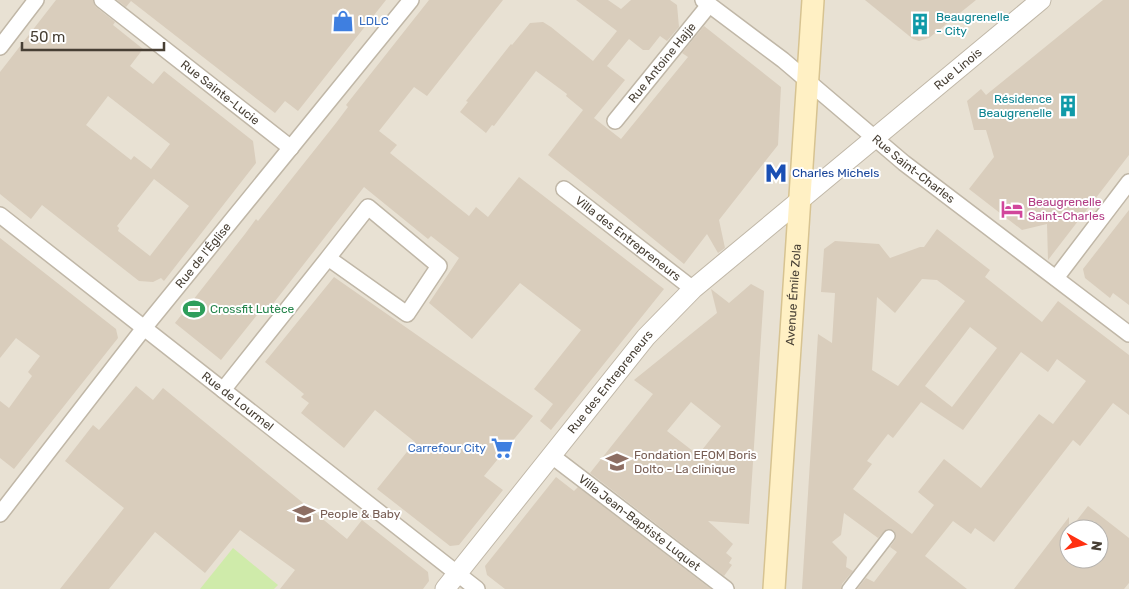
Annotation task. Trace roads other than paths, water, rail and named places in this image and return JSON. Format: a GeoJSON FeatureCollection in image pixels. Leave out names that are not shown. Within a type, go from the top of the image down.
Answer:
{"type":"FeatureCollection","features":[{"type":"Feature","properties":{"kind":"main road","name":"Avenue Émile Zola"},"geometry":{"type":"LineString","coordinates":[[774,589],[813,0]]}},
{"type":"Feature","properties":{"kind":"street"},"geometry":{"type":"LineString","coordinates":[[0,47],[36,0]]}},
{"type":"Feature","properties":{"kind":"street","name":"Rue Sainte-Lucie"},"geometry":{"type":"LineString","coordinates":[[102,0],[291,148]]}},
{"type":"Feature","properties":{"kind":"street","name":"Rue de l'Église"},"geometry":{"type":"LineString","coordinates":[[0,514],[144,328],[412,0]]}},
{"type":"Feature","properties":{"kind":"street","name":"Rue Linois"},"geometry":{"type":"LineString","coordinates":[[801,200],[1041,0]]}},
{"type":"Feature","properties":{"kind":"street","name":"Rue Saint-Charles"},"geometry":{"type":"LineString","coordinates":[[706,2],[784,60],[875,139],[954,202],[1129,334]]}},
{"type":"Feature","properties":{"kind":"street","name":"Rue Antoine Hajje"},"geometry":{"type":"LineString","coordinates":[[616,121],[706,2]]}},
{"type":"Feature","properties":{"kind":"street"},"geometry":{"type":"LineString","coordinates":[[1056,278],[1129,182]]}},
{"type":"Feature","properties":{"kind":"street","name":"Villa des Entrepreneurs"},"geometry":{"type":"LineString","coordinates":[[564,189],[693,289]]}},
{"type":"Feature","properties":{"kind":"street","name":"Rue des Entrepreneurs"},"geometry":{"type":"LineString","coordinates":[[445,589],[646,337],[693,289],[801,200]]}},
{"type":"Feature","properties":{"kind":"street"},"geometry":{"type":"LineString","coordinates":[[223,390],[368,207],[440,266],[407,314],[328,258]]}},
{"type":"Feature","properties":{"kind":"street","name":"Rue de Lourmel"},"geometry":{"type":"LineString","coordinates":[[0,215],[477,589]]}},
{"type":"Feature","properties":{"kind":"street","name":"Villa Jean-Baptiste Luquet"},"geometry":{"type":"LineString","coordinates":[[552,456],[726,589]]}},
{"type":"Feature","properties":{"kind":"street"},"geometry":{"type":"LineString","coordinates":[[848,589],[889,536]]}},
{"type":"Feature","properties":{"kind":"place","name":"LDLC"},"geometry":{"type":"Point","coordinates":[343,21]}},
{"type":"Feature","properties":{"kind":"place","name":"Beaugrenelle - City"},"geometry":{"type":"Point","coordinates":[920,24]}},
{"type":"Feature","properties":{"kind":"place","name":"Résidence Beaugrenelle"},"geometry":{"type":"Point","coordinates":[1068,106]}},
{"type":"Feature","properties":{"kind":"place","name":"Charles Michels"},"geometry":{"type":"Point","coordinates":[776,173]}},
{"type":"Feature","properties":{"kind":"place","name":"Beaugrenelle Saint-Charles"},"geometry":{"type":"Point","coordinates":[1012,209]}},
{"type":"Feature","properties":{"kind":"place","name":"Crossfit Lutèce"},"geometry":{"type":"Point","coordinates":[194,309]}},
{"type":"Feature","properties":{"kind":"place","name":"Carrefour City"},"geometry":{"type":"Point","coordinates":[502,448]}},
{"type":"Feature","properties":{"kind":"place","name":"Fondation EFOM Boris Dolto - La clinique"},"geometry":{"type":"Point","coordinates":[617,462]}},
{"type":"Feature","properties":{"kind":"place","name":"People & Baby"},"geometry":{"type":"Point","coordinates":[304,514]}}]}
